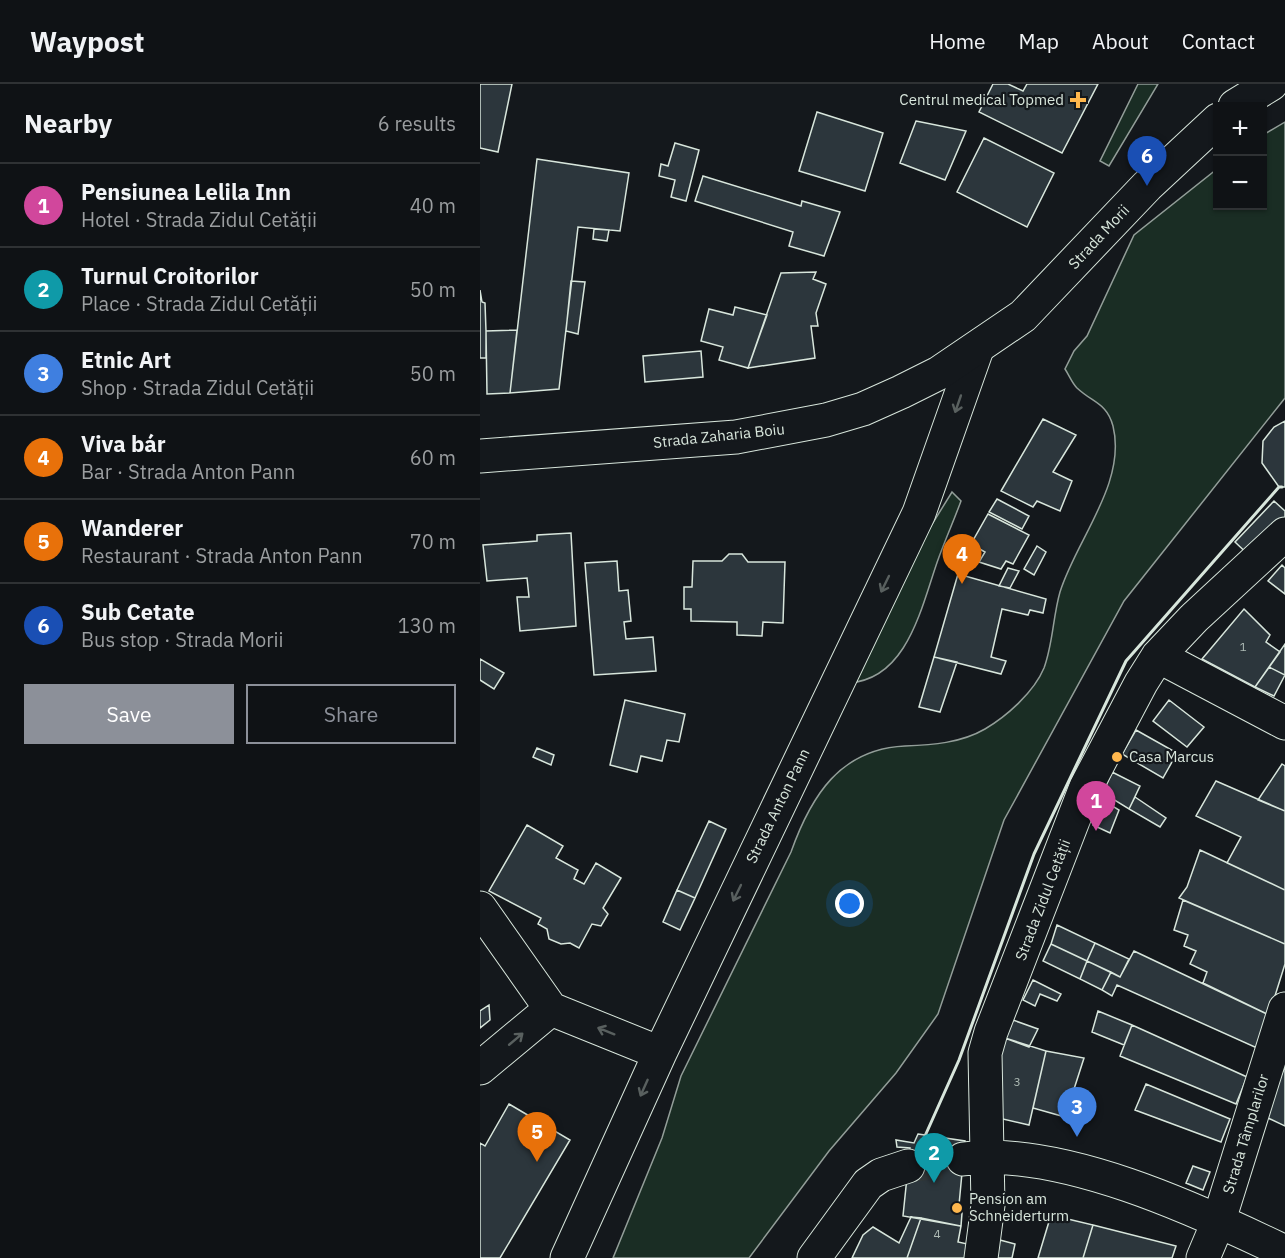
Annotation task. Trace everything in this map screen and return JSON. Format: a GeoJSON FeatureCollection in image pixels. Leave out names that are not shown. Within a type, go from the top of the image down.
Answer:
{"type":"FeatureCollection","features":[{"type":"Feature","properties":{"kind":"main road"},"geometry":{"type":"LineString","coordinates":[[1242,102],[1271,84]]}},
{"type":"Feature","properties":{"kind":"main road","name":"Strada Morii"},"geometry":{"type":"LineString","coordinates":[[977,349],[1023,316],[1147,186],[1213,125]]}},
{"type":"Feature","properties":{"kind":"main road","name":"Strada Zaharia Boiu"},"geometry":{"type":"LineString","coordinates":[[480,456],[736,437],[792,428],[863,409],[939,373],[977,349]]}},
{"type":"Feature","properties":{"kind":"main road","name":"Strada Anton Pann"},"geometry":{"type":"LineString","coordinates":[[567,1258],[660,1053],[919,513],[977,349]]}},
{"type":"Feature","properties":{"kind":"main road","name":"Strada Zidul Cetății"},"geometry":{"type":"LineString","coordinates":[[981,1258],[987,1206],[975,1158],[984,1072],[991,1032],[1086,787],[1141,683],[1158,656],[1202,611],[1285,534]]}},
{"type":"Feature","properties":{"kind":"main road"},"geometry":{"type":"LineString","coordinates":[[1158,656],[1285,723]]}},
{"type":"Feature","properties":{"kind":"main road"},"geometry":{"type":"LineString","coordinates":[[480,908],[551,1009],[660,1053]]}},
{"type":"Feature","properties":{"kind":"main road"},"geometry":{"type":"LineString","coordinates":[[480,1068],[551,1009]]}},
{"type":"Feature","properties":{"kind":"main road","name":"Strada Tâmplarilor"},"geometry":{"type":"LineString","coordinates":[[1203,1258],[1219,1220],[1284,1018]]}},
{"type":"Feature","properties":{"kind":"main road"},"geometry":{"type":"LineString","coordinates":[[975,1158],[1043,1163],[1097,1176],[1219,1220],[1285,1252]]}},
{"type":"Feature","properties":{"kind":"main road"},"geometry":{"type":"LineString","coordinates":[[814,1258],[868,1184],[880,1175],[908,1166]]}},
{"type":"Feature","properties":{"kind":"green space"},"geometry":{"type":"Polygon","coordinates":[[[1138,84],[1158,84],[1109,166],[1100,161],[1138,84]]]}},
{"type":"Feature","properties":{"kind":"green space"},"geometry":{"type":"Polygon","coordinates":[[[1285,122],[1285,398],[1124,601],[1004,820],[938,1014],[896,1073],[829,1151],[749,1258],[613,1258],[662,1138],[681,1076],[791,852],[808,812],[819,795],[831,779],[846,766],[863,756],[882,749],[936,744],[976,734],[1019,703],[1034,686],[1044,668],[1060,592],[1067,572],[1098,511],[1113,469],[1115,447],[1110,418],[1099,404],[1077,388],[1065,369],[1074,351],[1087,336],[1134,235],[1213,172],[1213,210],[1267,210],[1267,133],[1285,122]]]}},
{"type":"Feature","properties":{"kind":"green space"},"geometry":{"type":"Polygon","coordinates":[[[952,492],[961,501],[910,636],[886,669],[869,679],[848,683],[905,568],[952,492]]]}},
{"type":"Feature","properties":{"kind":"building"},"geometry":{"type":"Polygon","coordinates":[[[480,84],[512,84],[498,152],[480,148],[480,84]]]}},
{"type":"Feature","properties":{"kind":"building"},"geometry":{"type":"Polygon","coordinates":[[[993,84],[1008,84],[1023,91],[1027,84],[1098,84],[1062,153],[979,112],[993,84]]]}},
{"type":"Feature","properties":{"kind":"building"},"geometry":{"type":"Polygon","coordinates":[[[817,112],[883,133],[865,191],[799,171],[817,112]]]}},
{"type":"Feature","properties":{"kind":"building"},"geometry":{"type":"Polygon","coordinates":[[[916,121],[966,131],[945,180],[900,163],[916,121]]]}},
{"type":"Feature","properties":{"kind":"building"},"geometry":{"type":"Polygon","coordinates":[[[984,138],[1054,173],[1027,227],[957,192],[984,138]]]}},
{"type":"Feature","properties":{"kind":"building"},"geometry":{"type":"Polygon","coordinates":[[[675,143],[699,150],[686,201],[671,197],[675,180],[659,176],[661,164],[668,166],[675,143]]]}},
{"type":"Feature","properties":{"kind":"building"},"geometry":{"type":"Polygon","coordinates":[[[537,159],[629,173],[620,231],[578,227],[559,389],[510,393],[537,159]]]}},
{"type":"Feature","properties":{"kind":"building"},"geometry":{"type":"Polygon","coordinates":[[[703,176],[801,206],[802,201],[840,212],[824,256],[789,246],[793,232],[695,201],[703,176]]]}},
{"type":"Feature","properties":{"kind":"building"},"geometry":{"type":"Polygon","coordinates":[[[594,229],[609,230],[607,241],[593,239],[594,229]]]}},
{"type":"Feature","properties":{"kind":"building"},"geometry":{"type":"Polygon","coordinates":[[[816,272],[813,279],[826,284],[816,313],[818,326],[811,326],[815,358],[748,368],[781,273],[816,272]]]}},
{"type":"Feature","properties":{"kind":"building"},"geometry":{"type":"Polygon","coordinates":[[[571,281],[585,282],[578,334],[566,331],[571,281]]]}},
{"type":"Feature","properties":{"kind":"building"},"geometry":{"type":"Polygon","coordinates":[[[480,290],[482,302],[485,303],[486,358],[480,358],[480,290]]]}},
{"type":"Feature","properties":{"kind":"building"},"geometry":{"type":"Polygon","coordinates":[[[735,307],[767,315],[748,368],[719,360],[723,347],[701,341],[709,309],[733,315],[735,307]]]}},
{"type":"Feature","properties":{"kind":"building"},"geometry":{"type":"Polygon","coordinates":[[[517,330],[510,393],[487,394],[486,331],[517,330]]]}},
{"type":"Feature","properties":{"kind":"building"},"geometry":{"type":"Polygon","coordinates":[[[701,351],[703,377],[645,382],[643,356],[701,351]]]}},
{"type":"Feature","properties":{"kind":"building"},"geometry":{"type":"Polygon","coordinates":[[[1043,419],[1076,435],[1053,472],[1072,481],[1060,511],[1037,501],[1033,507],[1001,491],[1043,419]]]}},
{"type":"Feature","properties":{"kind":"building"},"geometry":{"type":"Polygon","coordinates":[[[1285,421],[1285,487],[1279,487],[1262,463],[1263,441],[1274,427],[1285,421]]]}},
{"type":"Feature","properties":{"kind":"building"},"geometry":{"type":"Polygon","coordinates":[[[997,499],[1029,516],[1022,529],[989,512],[997,499]]]}},
{"type":"Feature","properties":{"kind":"building"},"geometry":{"type":"Polygon","coordinates":[[[1274,501],[1285,511],[1285,526],[1254,560],[1235,542],[1274,501]]]}},
{"type":"Feature","properties":{"kind":"building"},"geometry":{"type":"Polygon","coordinates":[[[988,514],[1029,535],[1013,564],[1006,561],[1001,569],[979,562],[985,552],[971,544],[988,514]]]}},
{"type":"Feature","properties":{"kind":"building"},"geometry":{"type":"Polygon","coordinates":[[[571,533],[576,626],[520,631],[517,597],[529,597],[527,578],[487,581],[483,545],[537,541],[537,535],[571,533]]]}},
{"type":"Feature","properties":{"kind":"building"},"geometry":{"type":"Polygon","coordinates":[[[1037,546],[1046,552],[1034,575],[1024,569],[1037,546]]]}},
{"type":"Feature","properties":{"kind":"building"},"geometry":{"type":"Polygon","coordinates":[[[729,554],[742,554],[748,562],[785,562],[783,623],[763,622],[762,636],[737,635],[737,622],[691,621],[691,609],[684,609],[684,587],[692,587],[693,561],[722,561],[729,554]]]}},
{"type":"Feature","properties":{"kind":"building"},"geometry":{"type":"Polygon","coordinates":[[[617,561],[619,591],[628,590],[631,621],[624,622],[626,639],[653,637],[656,671],[594,675],[585,563],[617,561]]]}},
{"type":"Feature","properties":{"kind":"building"},"geometry":{"type":"Polygon","coordinates":[[[1282,565],[1285,568],[1285,594],[1268,581],[1282,565]]]}},
{"type":"Feature","properties":{"kind":"building"},"geometry":{"type":"Polygon","coordinates":[[[1008,568],[1019,571],[1010,588],[999,586],[1008,568]]]}},
{"type":"Feature","properties":{"kind":"building"},"geometry":{"type":"Polygon","coordinates":[[[958,574],[1046,599],[1043,613],[1030,610],[1028,615],[1002,609],[991,657],[1006,661],[1001,674],[934,657],[958,574]]]}},
{"type":"Feature","properties":{"kind":"building"},"geometry":{"type":"Polygon","coordinates":[[[1244,609],[1270,635],[1266,642],[1280,652],[1255,687],[1202,659],[1244,609]]]}},
{"type":"Feature","properties":{"kind":"building"},"geometry":{"type":"Polygon","coordinates":[[[1285,644],[1285,675],[1269,667],[1285,644]]]}},
{"type":"Feature","properties":{"kind":"building"},"geometry":{"type":"Polygon","coordinates":[[[934,657],[957,662],[940,712],[919,707],[934,657]]]}},
{"type":"Feature","properties":{"kind":"building"},"geometry":{"type":"Polygon","coordinates":[[[480,659],[504,673],[494,689],[480,680],[480,659]]]}},
{"type":"Feature","properties":{"kind":"building"},"geometry":{"type":"Polygon","coordinates":[[[1269,667],[1285,675],[1274,696],[1255,687],[1269,667]]]}},
{"type":"Feature","properties":{"kind":"building"},"geometry":{"type":"Polygon","coordinates":[[[625,700],[685,714],[679,742],[667,740],[662,761],[641,756],[637,772],[610,765],[625,700]]]}},
{"type":"Feature","properties":{"kind":"building"},"geometry":{"type":"Polygon","coordinates":[[[1169,700],[1204,727],[1187,747],[1153,721],[1169,700]]]}},
{"type":"Feature","properties":{"kind":"building"},"geometry":{"type":"Polygon","coordinates":[[[1136,730],[1177,753],[1163,778],[1122,754],[1136,730]]]}},
{"type":"Feature","properties":{"kind":"building"},"geometry":{"type":"Polygon","coordinates":[[[537,748],[554,755],[551,765],[533,757],[537,748]]]}},
{"type":"Feature","properties":{"kind":"building"},"geometry":{"type":"Polygon","coordinates":[[[1282,764],[1285,766],[1285,811],[1258,800],[1282,764]]]}},
{"type":"Feature","properties":{"kind":"building"},"geometry":{"type":"Polygon","coordinates":[[[1112,772],[1140,786],[1129,809],[1103,793],[1112,772]]]}},
{"type":"Feature","properties":{"kind":"building"},"geometry":{"type":"Polygon","coordinates":[[[1216,781],[1285,811],[1285,890],[1227,863],[1241,837],[1196,816],[1216,781]]]}},
{"type":"Feature","properties":{"kind":"building"},"geometry":{"type":"Polygon","coordinates":[[[1135,797],[1166,818],[1160,827],[1129,809],[1135,797]]]}},
{"type":"Feature","properties":{"kind":"building"},"geometry":{"type":"Polygon","coordinates":[[[1101,799],[1119,810],[1110,833],[1093,825],[1101,799]]]}},
{"type":"Feature","properties":{"kind":"building"},"geometry":{"type":"Polygon","coordinates":[[[709,821],[726,829],[695,898],[677,890],[709,821]]]}},
{"type":"Feature","properties":{"kind":"building"},"geometry":{"type":"Polygon","coordinates":[[[527,825],[563,846],[556,858],[578,870],[574,879],[584,884],[596,863],[621,878],[603,908],[608,914],[601,926],[592,924],[579,948],[570,943],[561,944],[549,939],[547,929],[538,924],[541,918],[489,891],[527,825]]]}},
{"type":"Feature","properties":{"kind":"building"},"geometry":{"type":"Polygon","coordinates":[[[1200,850],[1285,890],[1285,944],[1179,898],[1187,887],[1200,850]]]}},
{"type":"Feature","properties":{"kind":"building"},"geometry":{"type":"Polygon","coordinates":[[[677,890],[695,898],[680,930],[663,922],[677,890]]]}},
{"type":"Feature","properties":{"kind":"building"},"geometry":{"type":"Polygon","coordinates":[[[1183,900],[1285,944],[1285,964],[1269,1015],[1203,983],[1207,972],[1190,964],[1196,951],[1184,946],[1188,935],[1174,930],[1183,900]]]}},
{"type":"Feature","properties":{"kind":"building"},"geometry":{"type":"Polygon","coordinates":[[[1057,925],[1095,943],[1087,961],[1051,944],[1057,925]]]}},
{"type":"Feature","properties":{"kind":"building"},"geometry":{"type":"Polygon","coordinates":[[[1095,943],[1129,959],[1120,977],[1087,961],[1095,943]]]}},
{"type":"Feature","properties":{"kind":"building"},"geometry":{"type":"Polygon","coordinates":[[[1051,944],[1087,961],[1080,979],[1043,961],[1051,944]]]}},
{"type":"Feature","properties":{"kind":"building"},"geometry":{"type":"Polygon","coordinates":[[[1134,951],[1269,1015],[1257,1048],[1117,985],[1112,996],[1102,990],[1111,972],[1120,977],[1134,951]]]}},
{"type":"Feature","properties":{"kind":"building"},"geometry":{"type":"Polygon","coordinates":[[[1087,961],[1111,972],[1102,990],[1080,979],[1087,961]]]}},
{"type":"Feature","properties":{"kind":"building"},"geometry":{"type":"Polygon","coordinates":[[[1033,980],[1061,994],[1057,1001],[1040,994],[1035,1006],[1023,1000],[1033,980]]]}},
{"type":"Feature","properties":{"kind":"building"},"geometry":{"type":"Polygon","coordinates":[[[489,1005],[490,1020],[480,1028],[480,1011],[489,1005]]]}},
{"type":"Feature","properties":{"kind":"building"},"geometry":{"type":"Polygon","coordinates":[[[1098,1011],[1132,1025],[1124,1045],[1092,1032],[1098,1011]]]}},
{"type":"Feature","properties":{"kind":"building"},"geometry":{"type":"Polygon","coordinates":[[[1013,1020],[1038,1029],[1029,1047],[1005,1038],[1013,1020]]]}},
{"type":"Feature","properties":{"kind":"building"},"geometry":{"type":"Polygon","coordinates":[[[1132,1025],[1247,1077],[1236,1104],[1120,1056],[1132,1025]]]}},
{"type":"Feature","properties":{"kind":"building"},"geometry":{"type":"Polygon","coordinates":[[[1005,1038],[1046,1051],[1029,1125],[994,1117],[999,1056],[1005,1038]]]}},
{"type":"Feature","properties":{"kind":"building"},"geometry":{"type":"Polygon","coordinates":[[[1046,1051],[1084,1058],[1065,1117],[1033,1108],[1046,1051]]]}},
{"type":"Feature","properties":{"kind":"building"},"geometry":{"type":"Polygon","coordinates":[[[1285,1065],[1285,1126],[1266,1117],[1285,1065]]]}},
{"type":"Feature","properties":{"kind":"building"},"geometry":{"type":"Polygon","coordinates":[[[1146,1084],[1230,1119],[1221,1142],[1135,1110],[1146,1084]]]}},
{"type":"Feature","properties":{"kind":"building"},"geometry":{"type":"Polygon","coordinates":[[[509,1104],[570,1140],[500,1258],[480,1258],[480,1143],[485,1146],[509,1104]]]}},
{"type":"Feature","properties":{"kind":"building"},"geometry":{"type":"Polygon","coordinates":[[[918,1134],[965,1141],[959,1205],[962,1213],[961,1226],[903,1216],[910,1148],[897,1147],[896,1140],[914,1143],[918,1134]]]}},
{"type":"Feature","properties":{"kind":"building"},"geometry":{"type":"Polygon","coordinates":[[[1193,1166],[1210,1172],[1203,1190],[1186,1183],[1193,1166]]]}},
{"type":"Feature","properties":{"kind":"building"},"geometry":{"type":"Polygon","coordinates":[[[1051,1215],[1093,1225],[1083,1258],[1038,1258],[1051,1215]]]}},
{"type":"Feature","properties":{"kind":"building"},"geometry":{"type":"Polygon","coordinates":[[[911,1217],[921,1218],[907,1258],[852,1258],[863,1235],[873,1227],[899,1243],[911,1217]]]}},
{"type":"Feature","properties":{"kind":"building"},"geometry":{"type":"Polygon","coordinates":[[[921,1218],[961,1226],[958,1242],[972,1245],[970,1258],[907,1258],[921,1218]]]}},
{"type":"Feature","properties":{"kind":"building"},"geometry":{"type":"Polygon","coordinates":[[[1093,1225],[1176,1246],[1172,1258],[1083,1258],[1093,1225]]]}},
{"type":"Feature","properties":{"kind":"building"},"geometry":{"type":"Polygon","coordinates":[[[1000,1240],[1015,1244],[1012,1258],[995,1258],[1000,1240]]]}},
{"type":"Feature","properties":{"kind":"tunnel"},"geometry":{"type":"LineString","coordinates":[[908,1166],[963,1159]]}},
{"type":"Feature","properties":{"kind":"wall"},"geometry":{"type":"LineString","coordinates":[[925,1136],[959,1060],[1034,854],[1126,661],[1279,487],[1282,487]]}},
{"type":"Feature","properties":{"kind":"place","name":"Centrul medical Topmed"},"geometry":{"type":"Point","coordinates":[1078,100]}},
{"type":"Feature","properties":{"kind":"place","name":"Sub Cetate"},"geometry":{"type":"Point","coordinates":[1147,186]}},
{"type":"Feature","properties":{"kind":"place","name":"Viva bár"},"geometry":{"type":"Point","coordinates":[962,584]}},
{"type":"Feature","properties":{"kind":"place","name":"Casa Marcus"},"geometry":{"type":"Point","coordinates":[1117,757]}},
{"type":"Feature","properties":{"kind":"place","name":"Pensiunea Lelila Inn"},"geometry":{"type":"Point","coordinates":[1096,831]}},
{"type":"Feature","properties":{"kind":"place","name":"Etnic Art"},"geometry":{"type":"Point","coordinates":[1077,1137]}},
{"type":"Feature","properties":{"kind":"place","name":"Wanderer"},"geometry":{"type":"Point","coordinates":[537,1162]}},
{"type":"Feature","properties":{"kind":"place","name":"Turnul Croitorilor"},"geometry":{"type":"Point","coordinates":[934,1183]}},
{"type":"Feature","properties":{"kind":"place","name":"Pension am Schneiderturm"},"geometry":{"type":"Point","coordinates":[957,1208]}}]}
